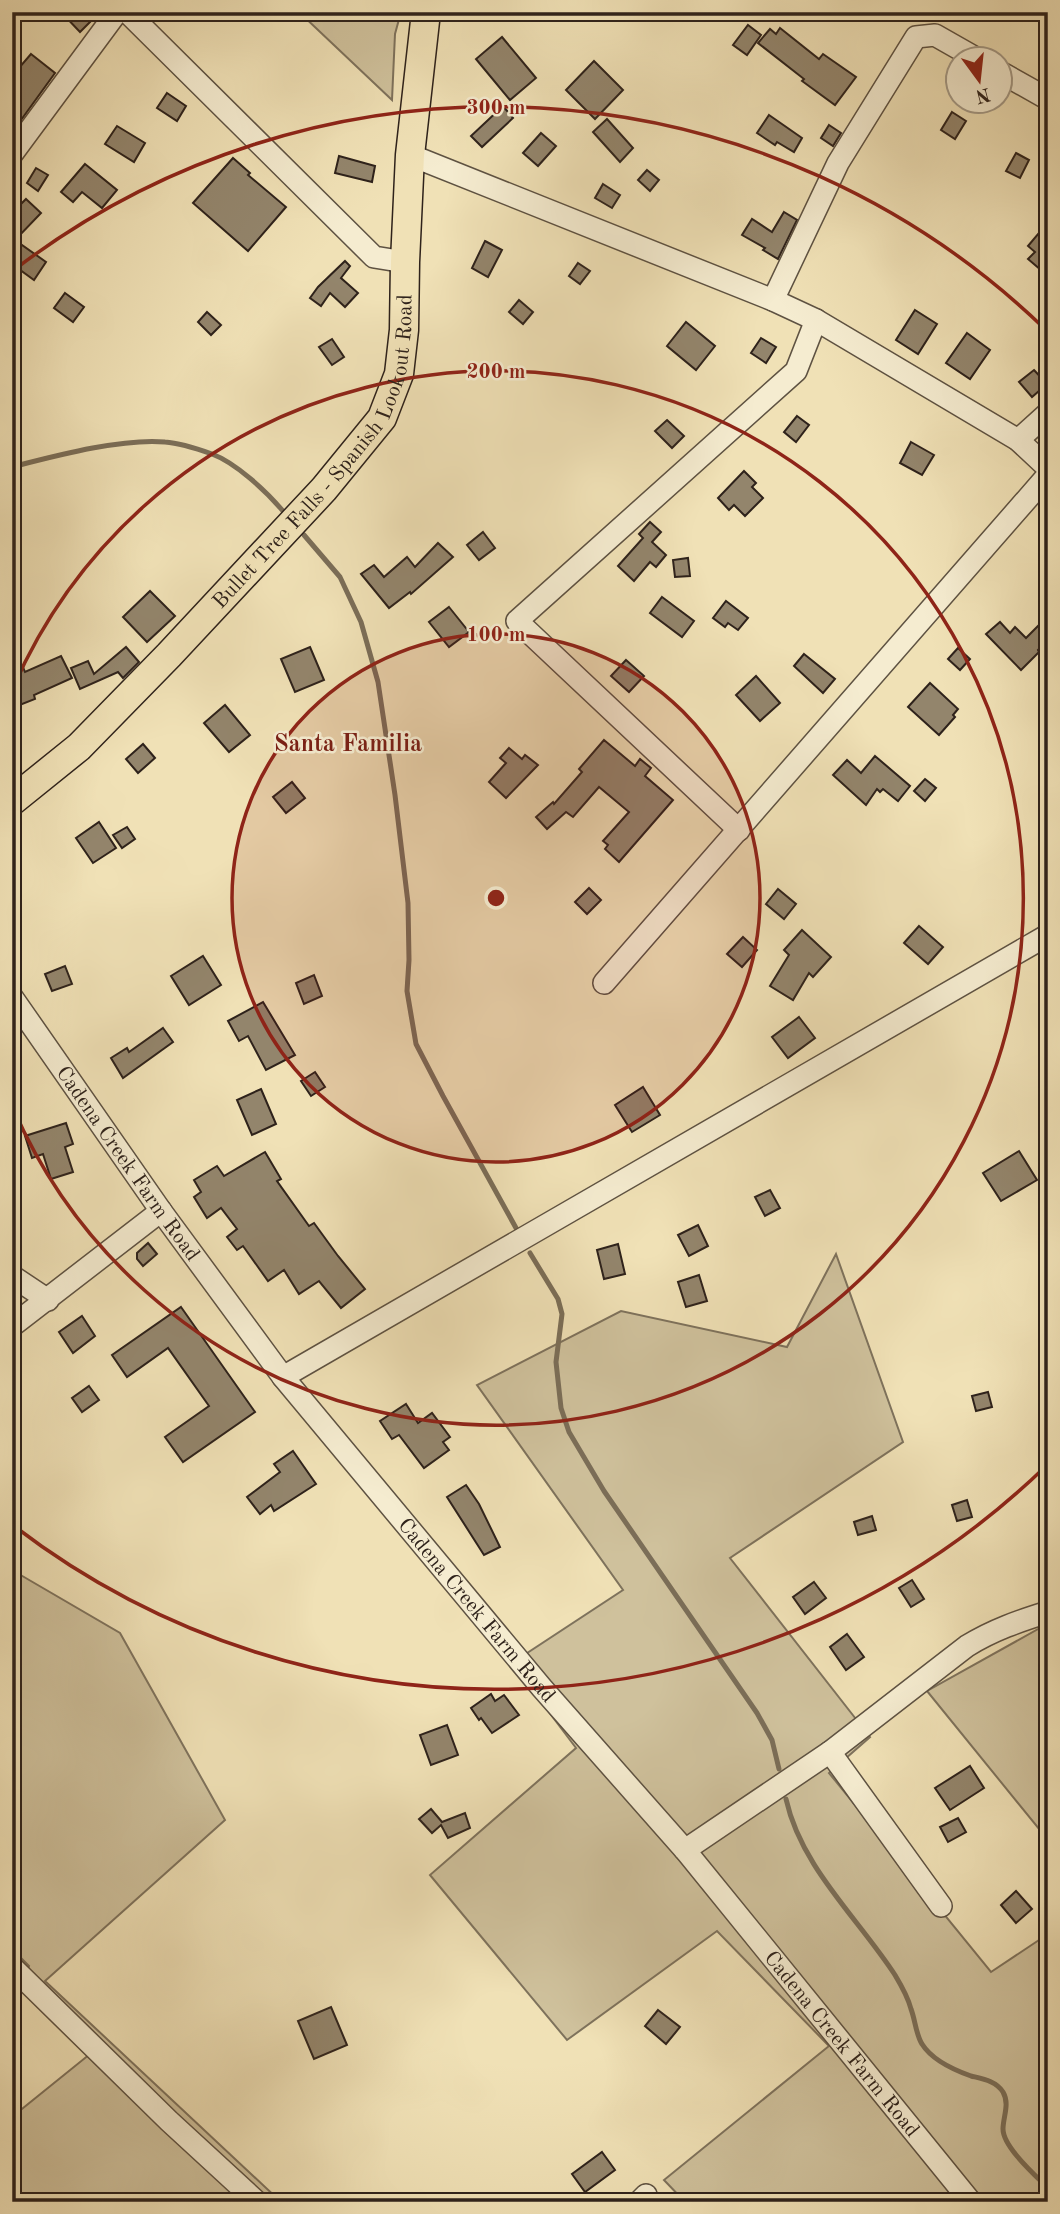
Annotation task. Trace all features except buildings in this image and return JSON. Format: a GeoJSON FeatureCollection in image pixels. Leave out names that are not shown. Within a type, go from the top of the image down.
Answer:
{"type":"FeatureCollection","features":[{"type":"Feature","properties":{"kind":"main road","name":"Bullet Tree Falls - Spanish Lookout Road"},"geometry":{"type":"LineString","coordinates":[[12,801],[79,747],[169,654],[324,489],[382,418],[399,374],[404,330],[410,155],[426,12]]}},
{"type":"Feature","properties":{"kind":"street"},"geometry":{"type":"LineString","coordinates":[[12,154],[117,12]]}},
{"type":"Feature","properties":{"kind":"street"},"geometry":{"type":"LineString","coordinates":[[127,12],[374,257],[405,262]]}},
{"type":"Feature","properties":{"kind":"street"},"geometry":{"type":"LineString","coordinates":[[773,300],[838,163],[916,37],[935,35],[954,46]]}},
{"type":"Feature","properties":{"kind":"street"},"geometry":{"type":"LineString","coordinates":[[1014,80],[1048,99]]}},
{"type":"Feature","properties":{"kind":"street"},"geometry":{"type":"LineString","coordinates":[[410,155],[773,300],[816,320],[1018,440],[1048,467]]}},
{"type":"Feature","properties":{"kind":"street"},"geometry":{"type":"LineString","coordinates":[[740,830],[516,621],[796,371],[816,320]]}},
{"type":"Feature","properties":{"kind":"street"},"geometry":{"type":"LineString","coordinates":[[1018,440],[1048,413]]}},
{"type":"Feature","properties":{"kind":"street"},"geometry":{"type":"LineString","coordinates":[[604,984],[1048,475]]}},
{"type":"Feature","properties":{"kind":"street"},"geometry":{"type":"LineString","coordinates":[[283,1377],[1048,934]]}},
{"type":"Feature","properties":{"kind":"street","name":"Cadena Creek Farm Road"},"geometry":{"type":"LineString","coordinates":[[12,997],[161,1211],[283,1377],[542,1688],[685,1850],[971,2202]]}},
{"type":"Feature","properties":{"kind":"street"},"geometry":{"type":"LineString","coordinates":[[12,1326],[161,1211]]}},
{"type":"Feature","properties":{"kind":"street"},"geometry":{"type":"LineString","coordinates":[[12,1276],[48,1300]]}},
{"type":"Feature","properties":{"kind":"street"},"geometry":{"type":"LineString","coordinates":[[685,1850],[830,1752],[967,1646],[1012,1623],[1048,1612]]}},
{"type":"Feature","properties":{"kind":"street"},"geometry":{"type":"LineString","coordinates":[[830,1752],[941,1906]]}},
{"type":"Feature","properties":{"kind":"street"},"geometry":{"type":"LineString","coordinates":[[12,1967],[169,2121],[257,2202]]}},
{"type":"Feature","properties":{"kind":"shaded area"},"geometry":{"type":"Polygon","coordinates":[[[299,12],[401,12],[395,34],[392,100],[299,12]]]}},
{"type":"Feature","properties":{"kind":"shaded area"},"geometry":{"type":"Polygon","coordinates":[[[836,1254],[903,1442],[730,1558],[870,1737],[829,1773],[991,1972],[1048,1934],[1048,2202],[685,2202],[664,2180],[829,2046],[717,1931],[567,2040],[430,1875],[576,1748],[512,1663],[623,1590],[477,1385],[621,1311],[787,1347],[836,1254]]]}},
{"type":"Feature","properties":{"kind":"shaded area"},"geometry":{"type":"Polygon","coordinates":[[[12,1570],[120,1633],[225,1820],[45,1981],[281,2202],[12,2202],[12,2117],[90,2054],[21,1985],[29,1966],[12,1949],[12,1570]]]}},
{"type":"Feature","properties":{"kind":"shaded area"},"geometry":{"type":"Polygon","coordinates":[[[1040,1628],[1048,1638],[1048,1840],[927,1691],[1040,1628]]]}},
{"type":"Feature","properties":{"kind":"waterway"},"geometry":{"type":"LineString","coordinates":[[12,467],[109,445],[148,441],[171,443],[212,454],[231,464],[283,511]]}},
{"type":"Feature","properties":{"kind":"waterway"},"geometry":{"type":"LineString","coordinates":[[304,535],[340,577],[361,622],[378,682],[408,903],[407,991],[416,1044],[516,1228]]}},
{"type":"Feature","properties":{"kind":"waterway"},"geometry":{"type":"LineString","coordinates":[[530,1253],[558,1299],[562,1314],[556,1362],[561,1408],[569,1432],[604,1491],[757,1713],[772,1740],[779,1769]]}},
{"type":"Feature","properties":{"kind":"waterway"},"geometry":{"type":"LineString","coordinates":[[786,1799],[793,1824],[817,1870],[900,1983],[908,2000],[918,2036],[926,2050],[944,2064],[964,2074],[989,2081],[1000,2088],[1006,2101],[1004,2136],[1021,2161],[1048,2188]]}},
{"type":"Feature","properties":{"kind":"district","name":"Santa Familia"},"geometry":{"type":"Point","coordinates":[348,743]}}]}
